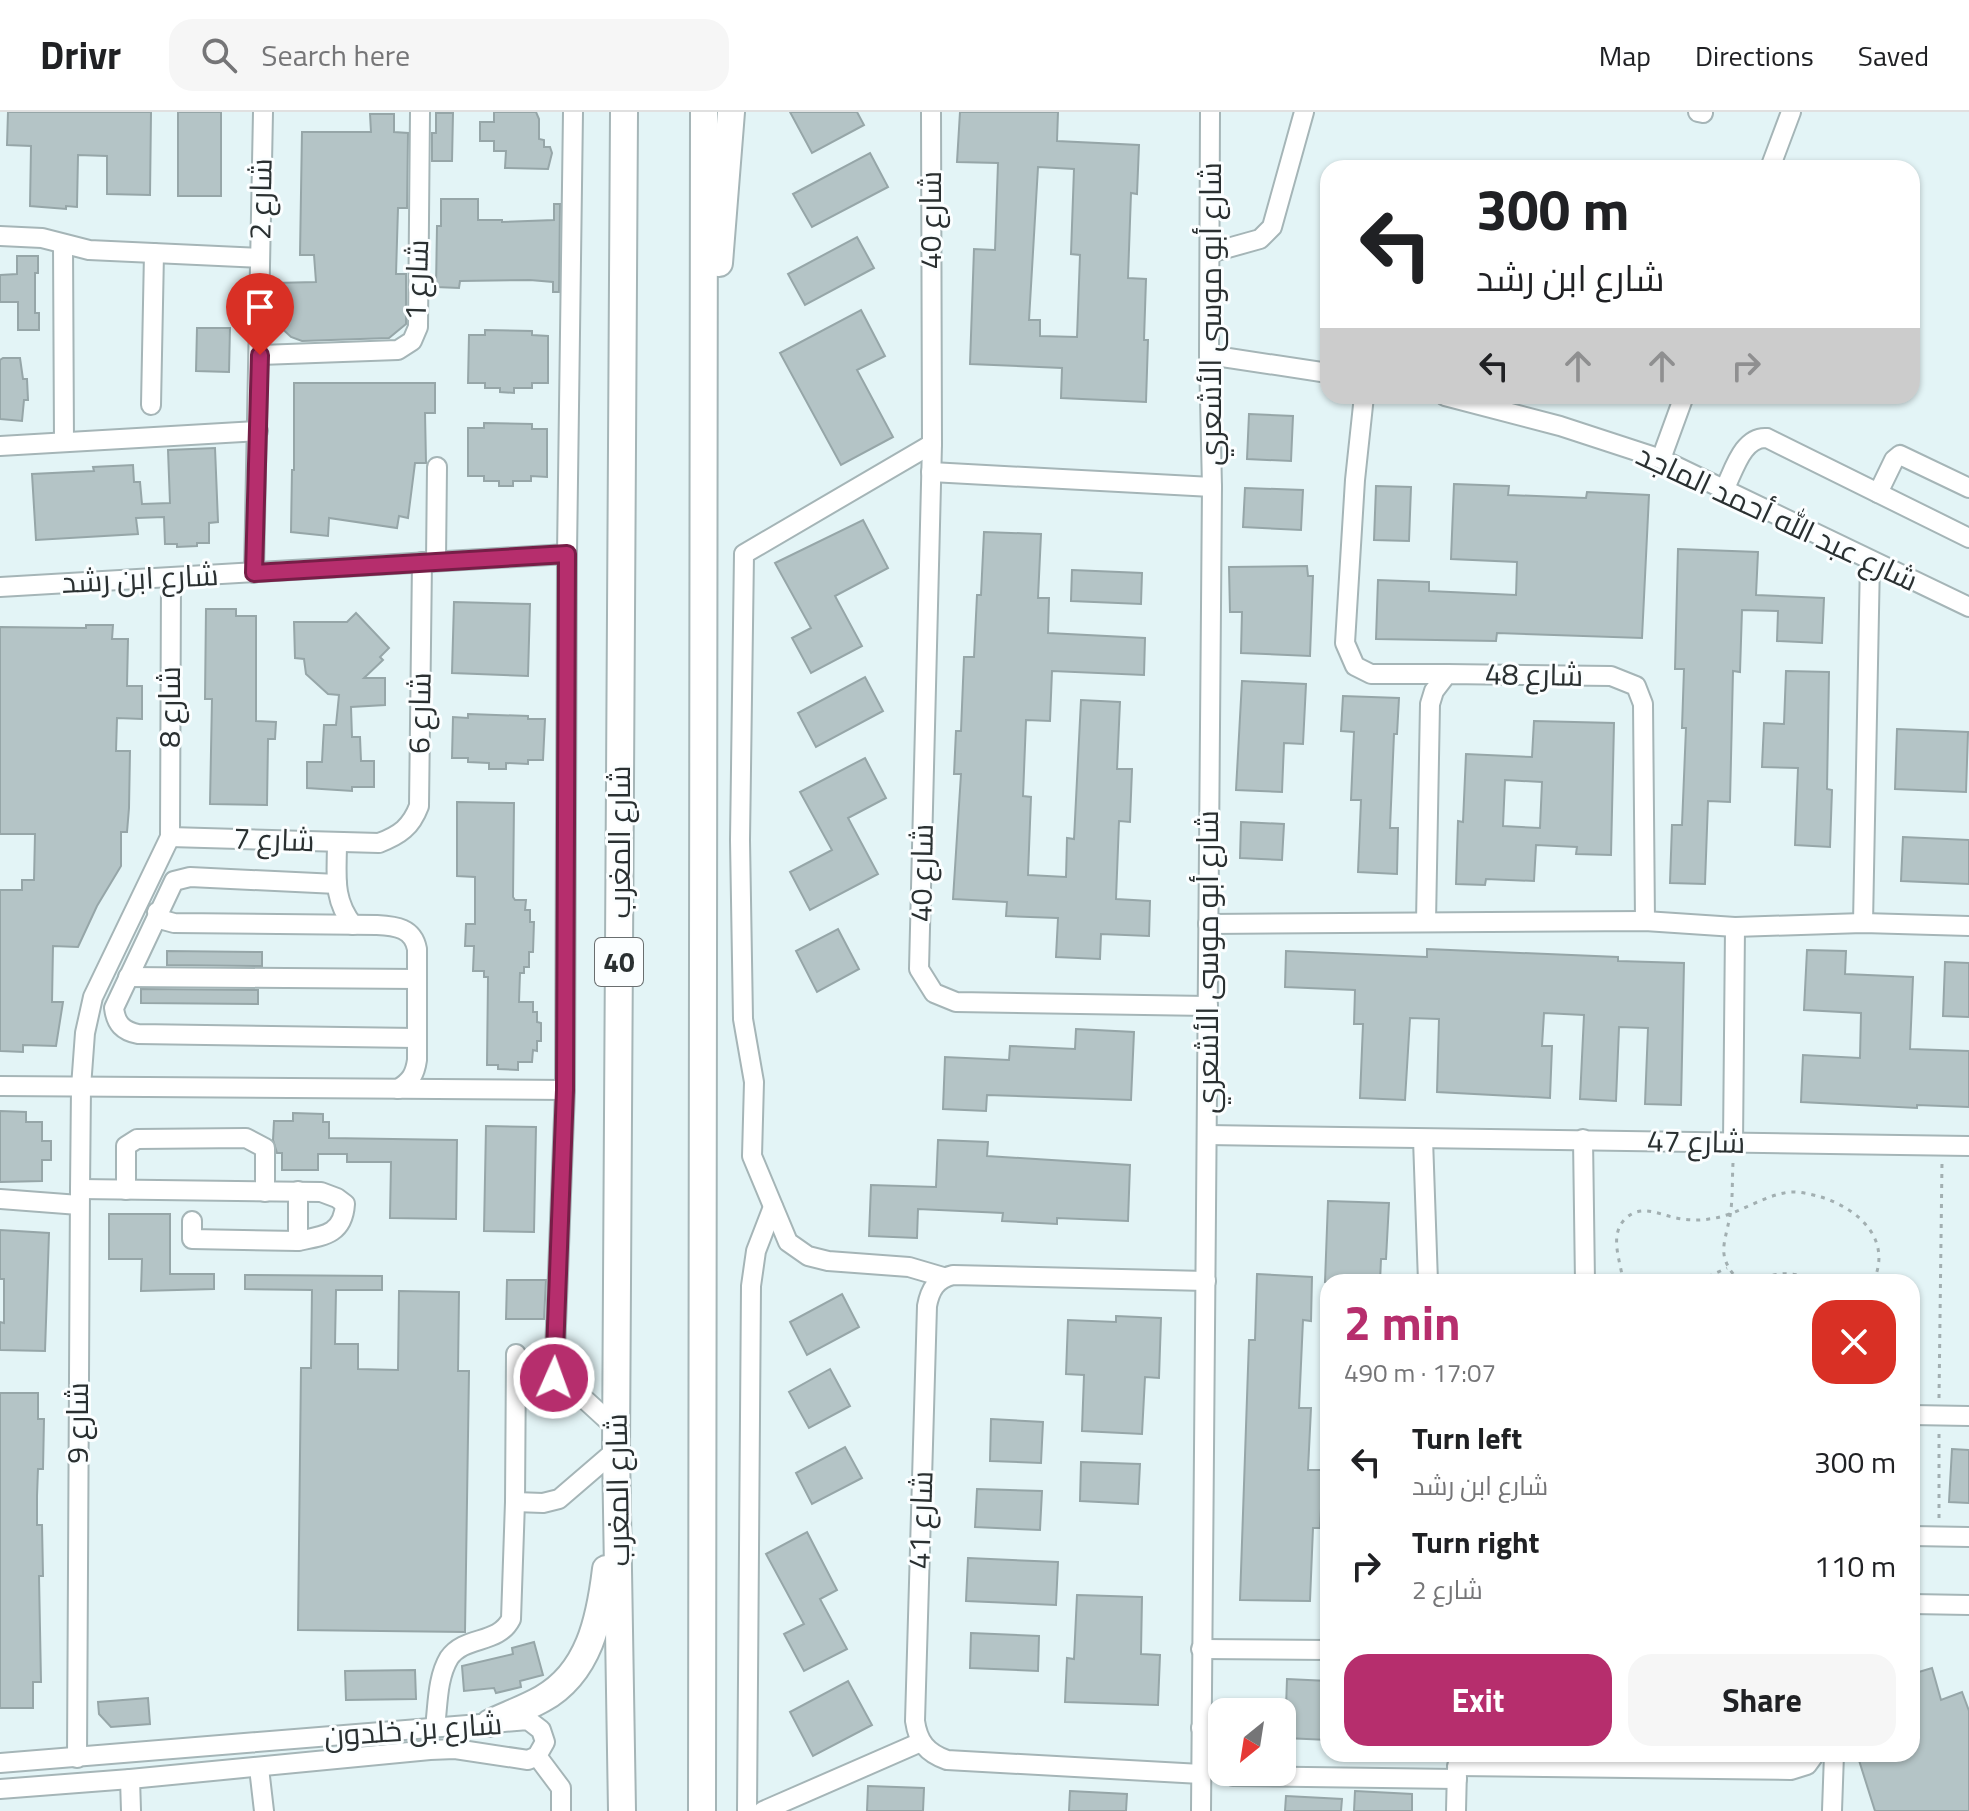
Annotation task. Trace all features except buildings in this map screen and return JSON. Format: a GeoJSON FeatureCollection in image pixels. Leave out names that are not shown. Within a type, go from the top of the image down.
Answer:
{"type":"FeatureCollection","features":[{"type":"Feature","properties":{"kind":"highway","name":"شارع المغرب"},"geometry":{"type":"LineString","coordinates":[[622,1811],[616,1449],[624,112]]}},
{"type":"Feature","properties":{"kind":"highway"},"geometry":{"type":"LineString","coordinates":[[702,1811],[704,112]]}},
{"type":"Feature","properties":{"kind":"highway"},"geometry":{"type":"LineString","coordinates":[[703,426],[731,112]]}},
{"type":"Feature","properties":{"kind":"highway"},"geometry":{"type":"LineString","coordinates":[[490,1723],[545,1698],[579,1668],[594,1632],[603,1593],[616,1449]]}},
{"type":"Feature","properties":{"kind":"highway"},"geometry":{"type":"LineString","coordinates":[[614,1811],[622,1761]]}},
{"type":"Feature","properties":{"kind":"street","name":"شارع 2"},"geometry":{"type":"LineString","coordinates":[[254,573],[263,112]]}},
{"type":"Feature","properties":{"kind":"street","name":"شارع 1"},"geometry":{"type":"LineString","coordinates":[[260,355],[398,350],[412,341],[418,327],[420,112]]}},
{"type":"Feature","properties":{"kind":"street"},"geometry":{"type":"LineString","coordinates":[[515,1502],[543,1503],[559,1499],[616,1449],[581,1396],[554,1378],[565,1090],[573,112]]}},
{"type":"Feature","properties":{"kind":"street","name":"شارع 40"},"geometry":{"type":"LineString","coordinates":[[931,112],[932,444],[919,969],[934,993],[956,1002],[1208,1006]]}},
{"type":"Feature","properties":{"kind":"street","name":"شارع أبو موسى الأشعري"},"geometry":{"type":"LineString","coordinates":[[1201,1811],[1212,487],[1210,112]]}},
{"type":"Feature","properties":{"kind":"street"},"geometry":{"type":"LineString","coordinates":[[1210,253],[1260,239],[1272,227],[1304,112]]}},
{"type":"Feature","properties":{"kind":"street"},"geometry":{"type":"LineString","coordinates":[[1773,160],[1791,112]]}},
{"type":"Feature","properties":{"kind":"street"},"geometry":{"type":"LineString","coordinates":[[0,236],[42,238],[89,250],[260,258]]}},
{"type":"Feature","properties":{"kind":"street"},"geometry":{"type":"LineString","coordinates":[[63,244],[64,442]]}},
{"type":"Feature","properties":{"kind":"street"},"geometry":{"type":"LineString","coordinates":[[151,405],[154,253]]}},
{"type":"Feature","properties":{"kind":"street"},"geometry":{"type":"LineString","coordinates":[[1209,355],[1320,372]]}},
{"type":"Feature","properties":{"kind":"street"},"geometry":{"type":"LineString","coordinates":[[1363,404],[1345,643],[1355,666],[1371,674],[1447,674]]}},
{"type":"Feature","properties":{"kind":"street","name":"شارع عبد الله أحمد الماجد"},"geometry":{"type":"LineString","coordinates":[[1476,404],[1560,426],[1661,459],[1969,607]]}},
{"type":"Feature","properties":{"kind":"street"},"geometry":{"type":"LineString","coordinates":[[1661,459],[1681,404]]}},
{"type":"Feature","properties":{"kind":"street"},"geometry":{"type":"LineString","coordinates":[[0,446],[258,431]]}},
{"type":"Feature","properties":{"kind":"street"},"geometry":{"type":"LineString","coordinates":[[1725,488],[1748,444],[1757,437],[1763,437],[1878,493],[1966,531]]}},
{"type":"Feature","properties":{"kind":"street"},"geometry":{"type":"LineString","coordinates":[[932,444],[744,554],[740,840],[743,1019],[754,1082],[752,1156],[788,1242],[808,1256],[828,1261],[909,1267],[943,1277],[1206,1281]]}},
{"type":"Feature","properties":{"kind":"street"},"geometry":{"type":"LineString","coordinates":[[1878,493],[1894,460],[1900,455],[1969,488]]}},
{"type":"Feature","properties":{"kind":"street","name":"شارع 6"},"geometry":{"type":"LineString","coordinates":[[379,843],[398,836],[413,822],[419,806],[429,562],[437,467]]}},
{"type":"Feature","properties":{"kind":"street"},"geometry":{"type":"LineString","coordinates":[[931,472],[1212,487]]}},
{"type":"Feature","properties":{"kind":"street","name":"شارع ابن رشد"},"geometry":{"type":"LineString","coordinates":[[0,587],[567,554]]}},
{"type":"Feature","properties":{"kind":"street"},"geometry":{"type":"LineString","coordinates":[[1863,923],[1870,560]]}},
{"type":"Feature","properties":{"kind":"street","name":"شارع 8"},"geometry":{"type":"LineString","coordinates":[[170,837],[171,578]]}},
{"type":"Feature","properties":{"kind":"street","name":"شارع 48"},"geometry":{"type":"LineString","coordinates":[[1426,922],[1430,704],[1434,691],[1447,674],[1611,676],[1636,686],[1643,704],[1645,921]]}},
{"type":"Feature","properties":{"kind":"street","name":"شارع 7"},"geometry":{"type":"LineString","coordinates":[[170,837],[379,843]]}},
{"type":"Feature","properties":{"kind":"street","name":"شارع 9"},"geometry":{"type":"LineString","coordinates":[[77,1758],[81,1087],[85,1033],[93,997],[170,837]]}},
{"type":"Feature","properties":{"kind":"street"},"geometry":{"type":"LineString","coordinates":[[337,842],[339,902],[353,925]]}},
{"type":"Feature","properties":{"kind":"street"},"geometry":{"type":"LineString","coordinates":[[337,884],[180,878],[170,886],[157,912],[114,1008],[115,1016],[121,1027],[138,1034],[416,1038]]}},
{"type":"Feature","properties":{"kind":"street"},"geometry":{"type":"LineString","coordinates":[[157,912],[163,920],[174,923],[391,926],[410,934],[415,939],[417,949],[417,1060],[413,1076],[398,1089]]}},
{"type":"Feature","properties":{"kind":"street"},"geometry":{"type":"LineString","coordinates":[[1208,924],[1645,921],[1735,927],[1863,923],[1969,926]]}},
{"type":"Feature","properties":{"kind":"street"},"geometry":{"type":"LineString","coordinates":[[1733,1144],[1735,927]]}},
{"type":"Feature","properties":{"kind":"street"},"geometry":{"type":"LineString","coordinates":[[128,977],[417,979]]}},
{"type":"Feature","properties":{"kind":"street"},"geometry":{"type":"LineString","coordinates":[[0,1086],[565,1090]]}},
{"type":"Feature","properties":{"kind":"street","name":"شارع 47"},"geometry":{"type":"LineString","coordinates":[[1207,1135],[1969,1146]]}},
{"type":"Feature","properties":{"kind":"street"},"geometry":{"type":"LineString","coordinates":[[126,1190],[126,1146],[137,1139],[246,1138],[265,1148],[265,1192]]}},
{"type":"Feature","properties":{"kind":"street"},"geometry":{"type":"LineString","coordinates":[[1423,1139],[1428,1274]]}},
{"type":"Feature","properties":{"kind":"street"},"geometry":{"type":"LineString","coordinates":[[1583,1139],[1585,1274]]}},
{"type":"Feature","properties":{"kind":"street"},"geometry":{"type":"LineString","coordinates":[[0,1199],[80,1197],[126,1190],[298,1191],[321,1192],[345,1204],[344,1217],[337,1229],[298,1241],[192,1239],[192,1221]]}},
{"type":"Feature","properties":{"kind":"street"},"geometry":{"type":"LineString","coordinates":[[298,1191],[298,1241]]}},
{"type":"Feature","properties":{"kind":"street"},"geometry":{"type":"LineString","coordinates":[[747,1811],[751,1286],[756,1251],[773,1207]]}},
{"type":"Feature","properties":{"kind":"street","name":"شارع 41"},"geometry":{"type":"LineString","coordinates":[[921,1742],[915,1721],[927,1306],[934,1285],[943,1277]]}},
{"type":"Feature","properties":{"kind":"street"},"geometry":{"type":"LineString","coordinates":[[435,1727],[442,1674],[451,1656],[464,1645],[502,1633],[511,1619],[516,1354]]}},
{"type":"Feature","properties":{"kind":"street"},"geometry":{"type":"LineString","coordinates":[[1920,1415],[1969,1416]]}},
{"type":"Feature","properties":{"kind":"street"},"geometry":{"type":"LineString","coordinates":[[1920,1536],[1969,1537]]}},
{"type":"Feature","properties":{"kind":"street"},"geometry":{"type":"LineString","coordinates":[[1920,1604],[1969,1605]]}},
{"type":"Feature","properties":{"kind":"street"},"geometry":{"type":"LineString","coordinates":[[1201,1649],[1320,1650]]}},
{"type":"Feature","properties":{"kind":"street","name":"شارع بن خلدون"},"geometry":{"type":"LineString","coordinates":[[0,1763],[528,1720],[541,1730],[545,1742],[537,1756],[528,1760],[455,1749],[396,1752],[259,1768],[0,1789]]}},
{"type":"Feature","properties":{"kind":"street"},"geometry":{"type":"LineString","coordinates":[[1201,1728],[1208,1728]]}},
{"type":"Feature","properties":{"kind":"street"},"geometry":{"type":"LineString","coordinates":[[763,1811],[921,1742],[936,1756],[947,1760],[1201,1774]]}},
{"type":"Feature","properties":{"kind":"street"},"geometry":{"type":"LineString","coordinates":[[537,1756],[561,1788],[561,1811]]}},
{"type":"Feature","properties":{"kind":"street"},"geometry":{"type":"LineString","coordinates":[[1296,1773],[1457,1766],[1791,1770],[1809,1762]]}},
{"type":"Feature","properties":{"kind":"street"},"geometry":{"type":"LineString","coordinates":[[1832,1811],[1834,1762]]}},
{"type":"Feature","properties":{"kind":"street"},"geometry":{"type":"LineString","coordinates":[[1456,1811],[1457,1766]]}},
{"type":"Feature","properties":{"kind":"street"},"geometry":{"type":"LineString","coordinates":[[259,1768],[264,1811]]}},
{"type":"Feature","properties":{"kind":"street"},"geometry":{"type":"LineString","coordinates":[[130,1779],[131,1811]]}},
{"type":"Feature","properties":{"kind":"path"},"geometry":{"type":"LineString","coordinates":[[1733,1144],[1730,1214],[1722,1242],[1727,1268],[1733,1274]]}},
{"type":"Feature","properties":{"kind":"path"},"geometry":{"type":"LineString","coordinates":[[1939,1536],[1942,1146]]}},
{"type":"Feature","properties":{"kind":"path"},"geometry":{"type":"LineString","coordinates":[[1623,1274],[1616,1239],[1620,1225],[1631,1215],[1646,1210],[1692,1220],[1730,1214],[1786,1192],[1811,1194],[1835,1202],[1857,1215],[1873,1233],[1880,1256],[1875,1274]]}},
{"type":"Feature","properties":{"kind":"path"},"geometry":{"type":"LineString","coordinates":[[1714,1274],[1727,1268]]}},
{"type":"Feature","properties":{"kind":"route"},"geometry":{"type":"LineString","coordinates":[[260,355],[254,573],[567,554],[565,1090],[554,1378]]}}]}
